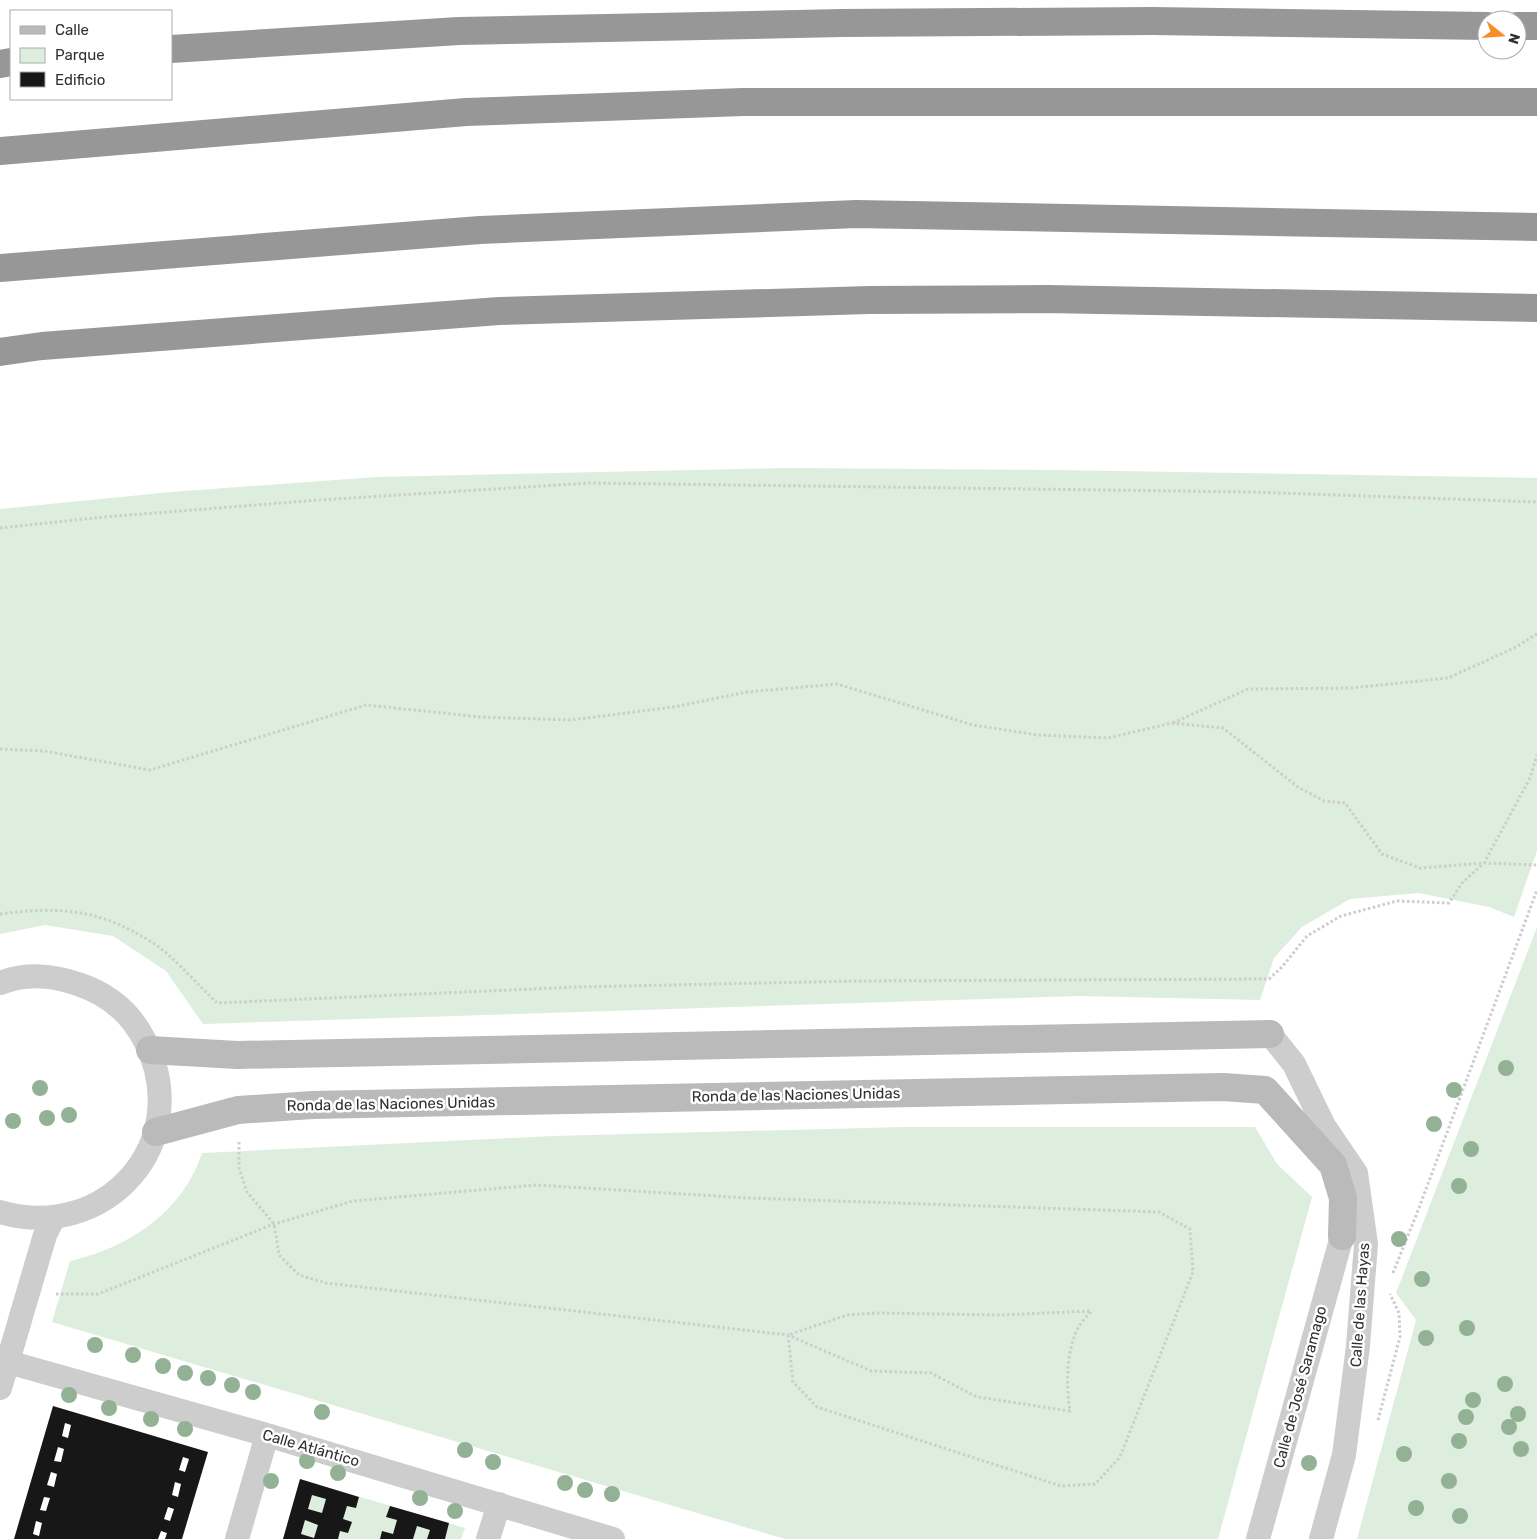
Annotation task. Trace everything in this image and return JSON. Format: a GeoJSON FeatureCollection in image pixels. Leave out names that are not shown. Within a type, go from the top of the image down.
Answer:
{"type":"FeatureCollection","features":[{"type":"Feature","properties":{"kind":"highway"},"geometry":{"type":"LineString","coordinates":[[172,49],[459,31],[832,24],[1152,20],[1477,26]]}},
{"type":"Feature","properties":{"kind":"highway"},"geometry":{"type":"LineString","coordinates":[[0,151],[466,112],[733,102],[1537,102]]}},
{"type":"Feature","properties":{"kind":"highway"},"geometry":{"type":"LineString","coordinates":[[0,268],[480,230],[856,214],[1537,227]]}},
{"type":"Feature","properties":{"kind":"highway"},"geometry":{"type":"LineString","coordinates":[[0,352],[62,344],[518,310],[869,300],[1038,299],[1535,308]]}},
{"type":"Feature","properties":{"kind":"street"},"geometry":{"type":"LineString","coordinates":[[0,983],[37,976],[62,978],[94,989],[114,1002],[138,1027],[150,1050],[155,1061],[160,1091],[160,1111],[156,1132],[145,1156],[128,1180],[110,1197],[89,1208],[53,1219],[20,1218],[0,1212]]}},
{"type":"Feature","properties":{"kind":"street"},"geometry":{"type":"LineString","coordinates":[[150,1050],[237,1054],[1270,1034]]}},
{"type":"Feature","properties":{"kind":"street","name":"Calle de las Hayas"},"geometry":{"type":"LineString","coordinates":[[1270,1034],[1294,1064],[1324,1126],[1356,1173],[1366,1244],[1358,1346],[1344,1455],[1321,1539]]}},
{"type":"Feature","properties":{"kind":"street","name":"Ronda de las Naciones Unidas"},"geometry":{"type":"LineString","coordinates":[[156,1132],[238,1110],[332,1105],[1183,1087],[1266,1090],[1333,1164],[1343,1198],[1342,1236]]}},
{"type":"Feature","properties":{"kind":"street"},"geometry":{"type":"LineString","coordinates":[[0,1388],[45,1235],[53,1219]]}},
{"type":"Feature","properties":{"kind":"street","name":"Calle de José Saramago"},"geometry":{"type":"LineString","coordinates":[[1258,1539],[1342,1236]]}},
{"type":"Feature","properties":{"kind":"street","name":"Calle Atlántico"},"geometry":{"type":"LineString","coordinates":[[8,1362],[268,1435],[614,1539]]}},
{"type":"Feature","properties":{"kind":"street"},"geometry":{"type":"LineString","coordinates":[[237,1539],[268,1435]]}},
{"type":"Feature","properties":{"kind":"street"},"geometry":{"type":"LineString","coordinates":[[488,1539],[499,1504]]}},
{"type":"Feature","properties":{"kind":"path"},"geometry":{"type":"LineString","coordinates":[[0,528],[104,517],[289,502],[590,483],[1251,492],[1537,502]]}},
{"type":"Feature","properties":{"kind":"path"},"geometry":{"type":"LineString","coordinates":[[0,749],[44,751],[150,770],[366,705],[481,717],[572,720],[673,707],[747,692],[837,684],[973,725],[1038,735],[1108,738],[1172,723],[1248,689],[1352,688],[1448,678],[1514,648],[1537,634]]}},
{"type":"Feature","properties":{"kind":"path"},"geometry":{"type":"LineString","coordinates":[[1172,723],[1223,728],[1298,788],[1324,801],[1345,803],[1382,854],[1420,868],[1484,863],[1537,865]]}},
{"type":"Feature","properties":{"kind":"path"},"geometry":{"type":"LineString","coordinates":[[0,914],[37,909],[70,910],[109,920],[154,944],[217,1003],[597,987],[896,981],[1269,979],[1282,967],[1307,936],[1341,916],[1397,901],[1449,903],[1462,882],[1484,863],[1530,778],[1537,755]]}},
{"type":"Feature","properties":{"kind":"path"},"geometry":{"type":"LineString","coordinates":[[1390,1278],[1419,1208],[1537,890]]}},
{"type":"Feature","properties":{"kind":"path"},"geometry":{"type":"LineString","coordinates":[[238,1110],[239,1168],[247,1192],[274,1224],[279,1255],[299,1275],[326,1283],[788,1335],[871,1371],[930,1373],[977,1397],[1070,1411],[1066,1389],[1070,1353],[1077,1329],[1091,1311],[1000,1315],[878,1313],[847,1315],[788,1335]]}},
{"type":"Feature","properties":{"kind":"path"},"geometry":{"type":"LineString","coordinates":[[53,1294],[98,1294],[274,1224],[353,1201],[536,1185],[748,1198],[1159,1212],[1190,1229],[1193,1272],[1120,1457],[1095,1484],[1061,1486],[817,1407],[793,1382],[788,1335]]}},
{"type":"Feature","properties":{"kind":"path"},"geometry":{"type":"LineString","coordinates":[[1387,1287],[1398,1313],[1400,1337]]}},
{"type":"Feature","properties":{"kind":"green space"},"geometry":{"type":"Polygon","coordinates":[[[789,468],[1054,470],[1537,478],[1537,851],[1514,917],[1489,907],[1419,893],[1350,899],[1302,927],[1274,958],[1260,1000],[1078,996],[203,1024],[166,971],[113,936],[45,925],[0,934],[0,509],[171,492],[376,477],[789,468]]]}},
{"type":"Feature","properties":{"kind":"green space"},"geometry":{"type":"Polygon","coordinates":[[[1537,927],[1537,1539],[1357,1539],[1416,1320],[1396,1293],[1537,927]]]}},
{"type":"Feature","properties":{"kind":"green space"},"geometry":{"type":"Polygon","coordinates":[[[904,1127],[1255,1127],[1277,1164],[1312,1197],[1218,1539],[785,1539],[52,1322],[70,1261],[112,1247],[132,1237],[151,1224],[182,1193],[202,1153],[553,1136],[904,1127]]]}},
{"type":"Feature","properties":{"kind":"green space"},"geometry":{"type":"Polygon","coordinates":[[[300,1479],[465,1528],[461,1539],[283,1539],[300,1479]]]}},
{"type":"Feature","properties":{"kind":"building"},"geometry":{"type":"Polygon","coordinates":[[[53,1406],[208,1452],[182,1539],[165,1539],[167,1533],[161,1531],[158,1539],[14,1539],[53,1406]],[[65,1423],[62,1436],[68,1438],[71,1425],[65,1423]],[[58,1447],[54,1461],[61,1462],[64,1449],[58,1447]],[[183,1457],[179,1470],[185,1472],[189,1459],[183,1457]],[[51,1472],[47,1485],[54,1487],[57,1474],[51,1472]],[[175,1482],[172,1495],[178,1497],[181,1484],[175,1482]],[[44,1497],[40,1510],[46,1511],[50,1498],[44,1497]],[[168,1507],[164,1519],[170,1521],[174,1509],[168,1507]],[[36,1521],[33,1534],[39,1536],[42,1523],[36,1521]]]}},
{"type":"Feature","properties":{"kind":"building"},"geometry":{"type":"Polygon","coordinates":[[[300,1479],[359,1497],[356,1508],[347,1506],[343,1519],[352,1522],[348,1533],[340,1531],[338,1539],[283,1539],[300,1479]],[[312,1495],[308,1509],[322,1513],[326,1499],[312,1495]],[[305,1520],[301,1534],[314,1538],[318,1525],[305,1520]]]}},
{"type":"Feature","properties":{"kind":"building"},"geometry":{"type":"Polygon","coordinates":[[[390,1506],[449,1523],[445,1539],[427,1539],[430,1530],[417,1526],[413,1539],[380,1539],[382,1531],[393,1534],[397,1520],[386,1517],[390,1506]]]}}]}
